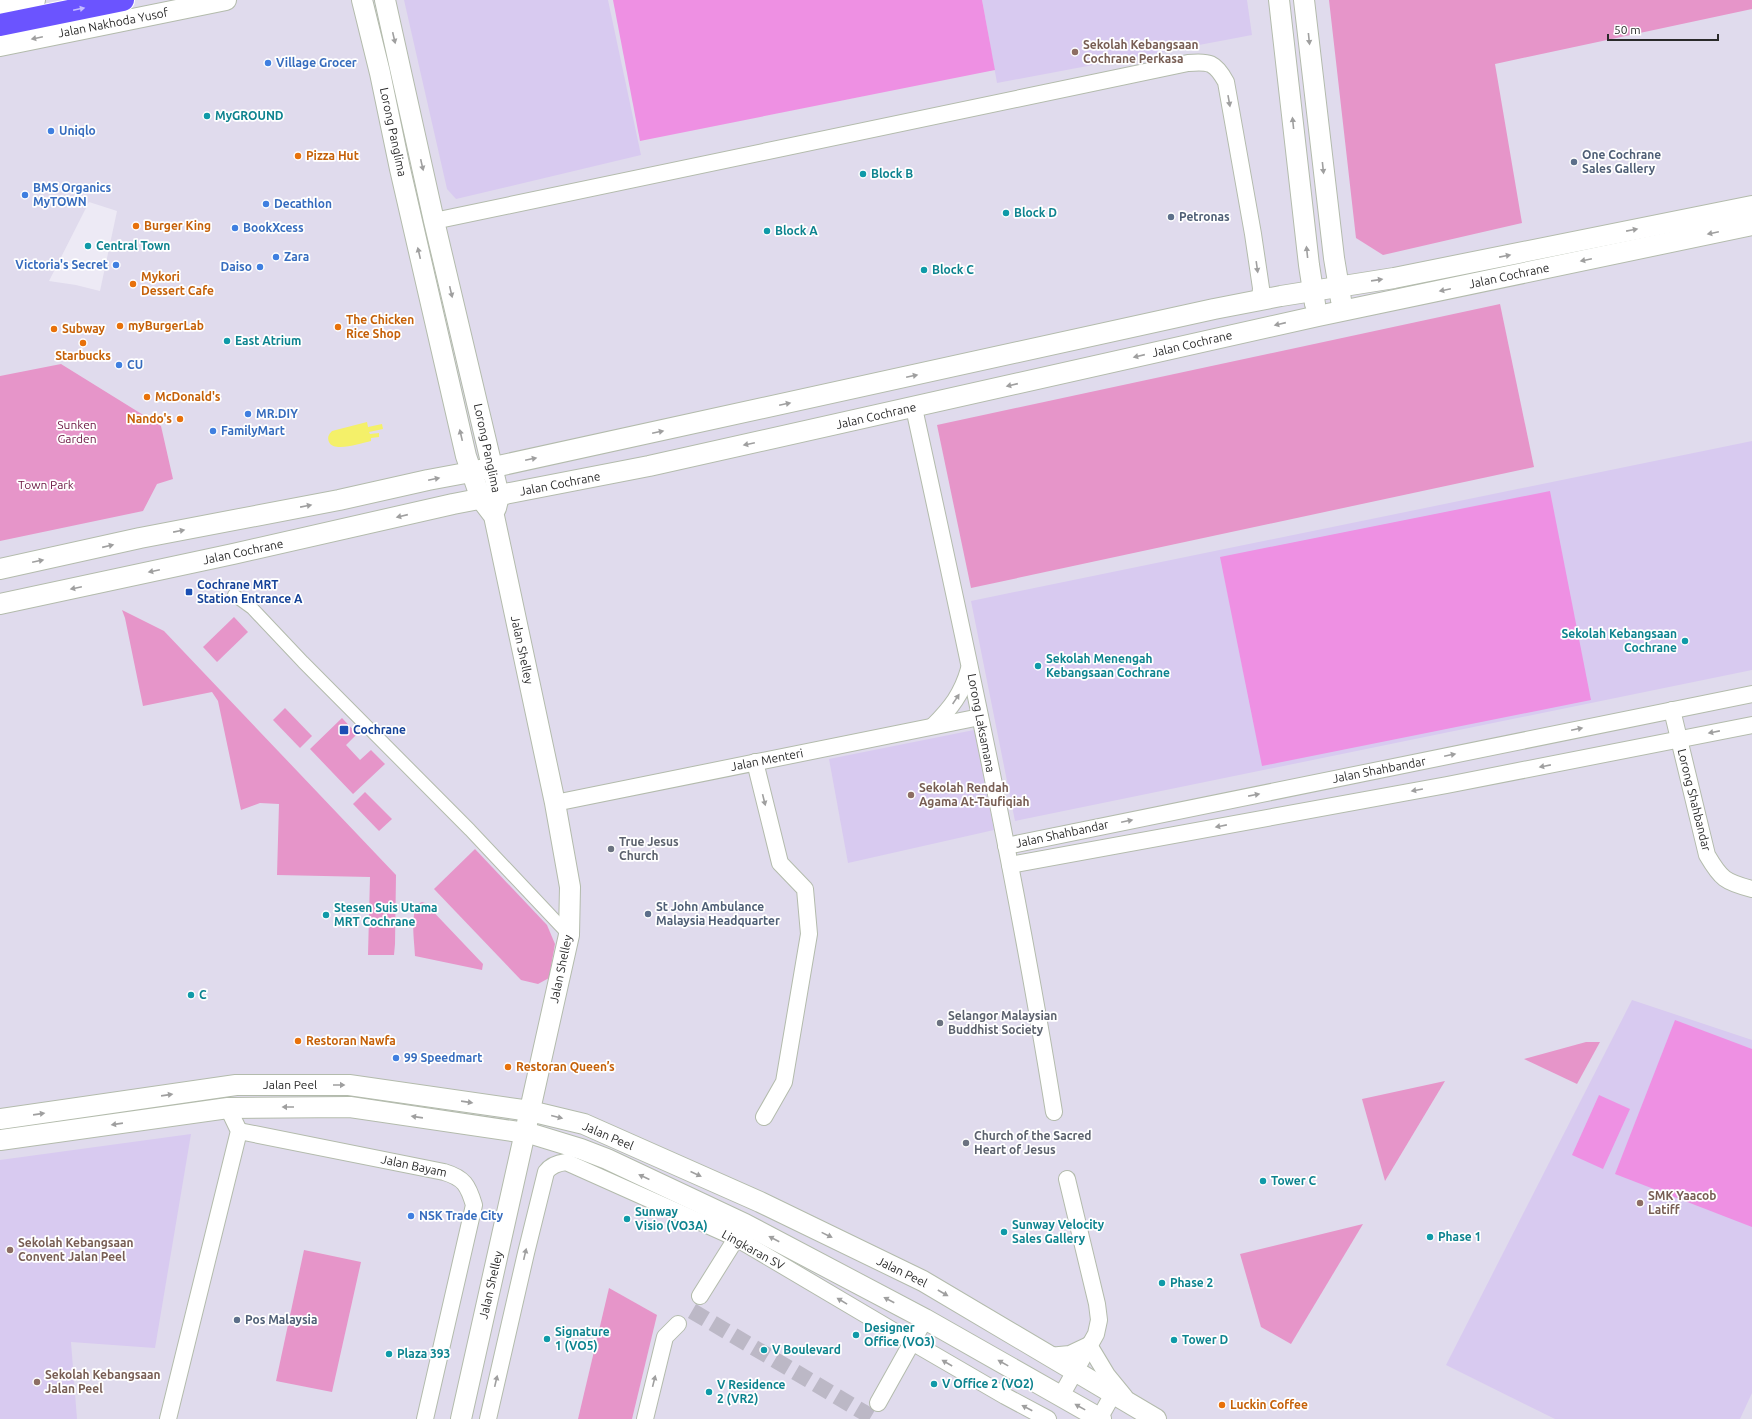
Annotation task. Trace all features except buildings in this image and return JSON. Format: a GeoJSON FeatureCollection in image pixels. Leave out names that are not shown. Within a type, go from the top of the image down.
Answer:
{"type":"FeatureCollection","features":[{"type":"Feature","properties":{"kind":"highway"},"geometry":{"type":"LineString","coordinates":[[0,26],[123,0]]}},
{"type":"Feature","properties":{"kind":"street"},"geometry":{"type":"LineString","coordinates":[[0,7],[35,0]]}},
{"type":"Feature","properties":{"kind":"street","name":"Jalan Nakhoda Yusof"},"geometry":{"type":"LineString","coordinates":[[0,46],[226,0]]}},
{"type":"Feature","properties":{"kind":"street","name":"Lorong Panglima"},"geometry":{"type":"LineString","coordinates":[[362,0],[380,73],[400,169],[466,456],[471,472],[490,497]]}},
{"type":"Feature","properties":{"kind":"street","name":"Lorong Panglima"},"geometry":{"type":"LineString","coordinates":[[385,0],[434,221],[492,467],[490,497],[494,516]]}},
{"type":"Feature","properties":{"kind":"street"},"geometry":{"type":"LineString","coordinates":[[1279,0],[1313,291],[1318,316]]}},
{"type":"Feature","properties":{"kind":"street"},"geometry":{"type":"LineString","coordinates":[[1304,0],[1334,258],[1338,286],[1344,311]]}},
{"type":"Feature","properties":{"kind":"street"},"geometry":{"type":"LineString","coordinates":[[434,221],[1188,63],[1204,61],[1215,66],[1226,82],[1253,234],[1260,288],[1260,301]]}},
{"type":"Feature","properties":{"kind":"street","name":"Jalan Cochrane"},"geometry":{"type":"LineString","coordinates":[[0,569],[140,538],[339,500],[471,472],[1260,301],[1338,286],[1394,278],[1752,206]]}},
{"type":"Feature","properties":{"kind":"street","name":"Jalan Cochrane"},"geometry":{"type":"LineString","coordinates":[[0,604],[490,497],[649,466],[914,408],[1318,316],[1752,225]]}},
{"type":"Feature","properties":{"kind":"street","name":"Lorong Laksamana"},"geometry":{"type":"LineString","coordinates":[[914,408],[970,667],[1010,865],[1054,1112]]}},
{"type":"Feature","properties":{"kind":"street","name":"Jalan Shelley"},"geometry":{"type":"LineString","coordinates":[[461,1419],[568,935],[570,886],[555,803],[494,516]]}},
{"type":"Feature","properties":{"kind":"street"},"geometry":{"type":"LineString","coordinates":[[234,595],[252,608],[303,662],[470,830],[568,935]]}},
{"type":"Feature","properties":{"kind":"street"},"geometry":{"type":"LineString","coordinates":[[933,726],[949,709],[964,687],[970,667]]}},
{"type":"Feature","properties":{"kind":"street","name":"Jalan Shahbandar"},"geometry":{"type":"LineString","coordinates":[[1006,846],[1752,694]]}},
{"type":"Feature","properties":{"kind":"street","name":"Lorong Shahbandar"},"geometry":{"type":"LineString","coordinates":[[1672,710],[1707,855],[1717,873],[1722,877],[1733,884],[1752,889]]}},
{"type":"Feature","properties":{"kind":"street","name":"Jalan Menteri"},"geometry":{"type":"LineString","coordinates":[[555,803],[980,716]]}},
{"type":"Feature","properties":{"kind":"street","name":"Jalan Shahbandar"},"geometry":{"type":"LineString","coordinates":[[1010,865],[1447,785],[1752,725]]}},
{"type":"Feature","properties":{"kind":"street"},"geometry":{"type":"LineString","coordinates":[[755,762],[780,863],[805,889],[809,934],[784,1082],[764,1117]]}},
{"type":"Feature","properties":{"kind":"street","name":"Jalan Peel"},"geometry":{"type":"LineString","coordinates":[[0,1119],[236,1085],[349,1085],[530,1111],[584,1124],[760,1202],[923,1281],[1156,1419]]}},
{"type":"Feature","properties":{"kind":"street","name":"Jalan Peel"},"geometry":{"type":"LineString","coordinates":[[0,1140],[228,1108],[350,1107],[525,1133],[562,1143],[608,1159],[665,1186],[741,1231],[925,1320],[1100,1419]]}},
{"type":"Feature","properties":{"kind":"street"},"geometry":{"type":"LineString","coordinates":[[168,1419],[239,1131],[228,1108]]}},
{"type":"Feature","properties":{"kind":"street","name":"Jalan Bayam"},"geometry":{"type":"LineString","coordinates":[[239,1131],[444,1172],[454,1175],[466,1183],[474,1205],[425,1419]]}},
{"type":"Feature","properties":{"kind":"street"},"geometry":{"type":"LineString","coordinates":[[518,1165],[529,1153],[544,1145],[562,1143]]}},
{"type":"Feature","properties":{"kind":"street","name":"Lingkaran SV"},"geometry":{"type":"LineString","coordinates":[[488,1419],[546,1172],[550,1167],[560,1162],[566,1162],[741,1231],[912,1342],[1048,1419]]}},
{"type":"Feature","properties":{"kind":"street"},"geometry":{"type":"LineString","coordinates":[[665,1186],[676,1165]]}},
{"type":"Feature","properties":{"kind":"street"},"geometry":{"type":"LineString","coordinates":[[1061,1396],[1096,1334],[1099,1320],[1097,1304],[1067,1180]]}},
{"type":"Feature","properties":{"kind":"street"},"geometry":{"type":"LineString","coordinates":[[700,1296],[741,1231]]}},
{"type":"Feature","properties":{"kind":"street"},"geometry":{"type":"LineString","coordinates":[[878,1403],[925,1320]]}},
{"type":"Feature","properties":{"kind":"street"},"geometry":{"type":"LineString","coordinates":[[645,1419],[665,1337],[678,1324]]}},
{"type":"Feature","properties":{"kind":"street"},"geometry":{"type":"LineString","coordinates":[[1049,1356],[1070,1354],[1090,1346]]}},
{"type":"Feature","properties":{"kind":"street"},"geometry":{"type":"LineString","coordinates":[[1090,1346],[1107,1375],[1132,1405]]}},
{"type":"Feature","properties":{"kind":"street"},"geometry":{"type":"LineString","coordinates":[[1100,1419],[1113,1394]]}},
{"type":"Feature","properties":{"kind":"shaded area"},"geometry":{"type":"Polygon","coordinates":[[[404,0],[608,0],[641,155],[456,199],[447,189],[404,0]]]}},
{"type":"Feature","properties":{"kind":"shaded area"},"geometry":{"type":"Polygon","coordinates":[[[613,0],[982,0],[995,70],[640,141],[613,0]]]}},
{"type":"Feature","properties":{"kind":"shaded area","name":"Sekolah Kebangsaan Cochrane Perkasa"},"geometry":{"type":"Polygon","coordinates":[[[982,0],[1247,0],[1252,35],[997,83],[982,0]]]}},
{"type":"Feature","properties":{"kind":"shaded area","name":"Central Town"},"geometry":{"type":"Polygon","coordinates":[[[89,202],[117,211],[100,291],[76,285],[49,281],[89,202]]]}},
{"type":"Feature","properties":{"kind":"shaded area"},"geometry":{"type":"Polygon","coordinates":[[[367,422],[368,427],[382,424],[383,429],[369,432],[370,434],[379,433],[379,437],[371,438],[371,441],[342,447],[336,447],[329,442],[328,439],[332,431],[367,422]]]}},
{"type":"Feature","properties":{"kind":"shaded area"},"geometry":{"type":"Polygon","coordinates":[[[1752,441],[1752,670],[1015,821],[971,601],[1752,441]]]}},
{"type":"Feature","properties":{"kind":"shaded area"},"geometry":{"type":"Polygon","coordinates":[[[1550,491],[1591,700],[1262,766],[1220,557],[1550,491]]]}},
{"type":"Feature","properties":{"kind":"shaded area","name":"Sekolah Rendah Agama At-Taufiqiah"},"geometry":{"type":"Polygon","coordinates":[[[974,730],[994,830],[848,863],[829,759],[974,730]]]}},
{"type":"Feature","properties":{"kind":"shaded area","name":"SMK Yaacob Latiff"},"geometry":{"type":"Polygon","coordinates":[[[1632,1000],[1752,1040],[1752,1393],[1740,1419],[1555,1419],[1446,1365],[1632,1000]]]}},
{"type":"Feature","properties":{"kind":"shaded area"},"geometry":{"type":"Polygon","coordinates":[[[1675,1020],[1752,1049],[1752,1227],[1615,1174],[1675,1020]]]}},
{"type":"Feature","properties":{"kind":"shaded area"},"geometry":{"type":"Polygon","coordinates":[[[1599,1095],[1630,1109],[1603,1169],[1572,1155],[1599,1095]]]}},
{"type":"Feature","properties":{"kind":"shaded area"},"geometry":{"type":"Polygon","coordinates":[[[191,1134],[155,1348],[71,1342],[77,1419],[0,1419],[0,1160],[191,1134]]]}},
{"type":"Feature","properties":{"kind":"green space"},"geometry":{"type":"Polygon","coordinates":[[[1329,0],[1752,0],[1752,9],[1495,64],[1522,223],[1383,255],[1356,238],[1329,0]]]}},
{"type":"Feature","properties":{"kind":"green space"},"geometry":{"type":"Polygon","coordinates":[[[1500,304],[1534,467],[971,588],[937,425],[1500,304]]]}},
{"type":"Feature","properties":{"kind":"green space","name":"Town Park"},"geometry":{"type":"Polygon","coordinates":[[[61,364],[161,426],[173,479],[157,484],[143,511],[0,541],[0,376],[61,364]]]}},
{"type":"Feature","properties":{"kind":"green space"},"geometry":{"type":"Polygon","coordinates":[[[122,610],[164,631],[396,875],[394,955],[368,955],[370,877],[277,875],[279,804],[260,803],[241,810],[218,701],[212,692],[143,706],[125,618],[122,610]]]}},
{"type":"Feature","properties":{"kind":"green space"},"geometry":{"type":"Polygon","coordinates":[[[234,617],[248,632],[217,662],[203,647],[234,617]]]}},
{"type":"Feature","properties":{"kind":"green space"},"geometry":{"type":"Polygon","coordinates":[[[285,708],[312,736],[300,748],[273,720],[285,708]]]}},
{"type":"Feature","properties":{"kind":"green space"},"geometry":{"type":"Polygon","coordinates":[[[342,718],[357,734],[346,745],[360,760],[371,750],[385,764],[353,794],[310,749],[342,718]]]}},
{"type":"Feature","properties":{"kind":"green space"},"geometry":{"type":"Polygon","coordinates":[[[365,792],[392,819],[379,831],[353,804],[365,792]]]}},
{"type":"Feature","properties":{"kind":"green space"},"geometry":{"type":"Polygon","coordinates":[[[475,849],[547,925],[555,944],[549,978],[538,984],[521,980],[434,889],[475,849]]]}},
{"type":"Feature","properties":{"kind":"green space"},"geometry":{"type":"Polygon","coordinates":[[[422,902],[425,903],[483,964],[482,970],[415,956],[413,926],[415,910],[422,902]]]}},
{"type":"Feature","properties":{"kind":"green space"},"geometry":{"type":"Polygon","coordinates":[[[1586,1042],[1600,1042],[1577,1084],[1524,1059],[1586,1042]]]}},
{"type":"Feature","properties":{"kind":"green space"},"geometry":{"type":"Polygon","coordinates":[[[1445,1081],[1385,1181],[1362,1099],[1445,1081]]]}},
{"type":"Feature","properties":{"kind":"green space"},"geometry":{"type":"Polygon","coordinates":[[[1363,1224],[1291,1344],[1261,1327],[1240,1254],[1363,1224]]]}},
{"type":"Feature","properties":{"kind":"green space"},"geometry":{"type":"Polygon","coordinates":[[[304,1250],[361,1262],[332,1392],[276,1381],[304,1250]]]}},
{"type":"Feature","properties":{"kind":"green space"},"geometry":{"type":"Polygon","coordinates":[[[609,1288],[657,1315],[632,1419],[578,1419],[609,1288]]]}},
{"type":"Feature","properties":{"kind":"tunnel"},"geometry":{"type":"LineString","coordinates":[[692,1311],[875,1419]]}},
{"type":"Feature","properties":{"kind":"place","name":"Sekolah Kebangsaan Cochrane Perkasa"},"geometry":{"type":"Point","coordinates":[1075,52]}},
{"type":"Feature","properties":{"kind":"place","name":"Village Grocer"},"geometry":{"type":"Point","coordinates":[268,63]}},
{"type":"Feature","properties":{"kind":"place","name":"MyGROUND"},"geometry":{"type":"Point","coordinates":[207,116]}},
{"type":"Feature","properties":{"kind":"place","name":"Uniqlo"},"geometry":{"type":"Point","coordinates":[51,131]}},
{"type":"Feature","properties":{"kind":"place","name":"Pizza Hut"},"geometry":{"type":"Point","coordinates":[298,156]}},
{"type":"Feature","properties":{"kind":"place","name":"One Cochrane Sales Gallery"},"geometry":{"type":"Point","coordinates":[1574,162]}},
{"type":"Feature","properties":{"kind":"place","name":"Block B"},"geometry":{"type":"Point","coordinates":[863,174]}},
{"type":"Feature","properties":{"kind":"place","name":"BMS Organics MyTOWN"},"geometry":{"type":"Point","coordinates":[25,195]}},
{"type":"Feature","properties":{"kind":"place","name":"Decathlon"},"geometry":{"type":"Point","coordinates":[266,204]}},
{"type":"Feature","properties":{"kind":"place","name":"Block D"},"geometry":{"type":"Point","coordinates":[1006,213]}},
{"type":"Feature","properties":{"kind":"place","name":"Petronas"},"geometry":{"type":"Point","coordinates":[1171,217]}},
{"type":"Feature","properties":{"kind":"place","name":"Burger King"},"geometry":{"type":"Point","coordinates":[136,226]}},
{"type":"Feature","properties":{"kind":"place","name":"BookXcess"},"geometry":{"type":"Point","coordinates":[235,228]}},
{"type":"Feature","properties":{"kind":"place","name":"Block A"},"geometry":{"type":"Point","coordinates":[767,231]}},
{"type":"Feature","properties":{"kind":"place","name":"Central Town"},"geometry":{"type":"Point","coordinates":[88,246]}},
{"type":"Feature","properties":{"kind":"place","name":"Zara"},"geometry":{"type":"Point","coordinates":[276,257]}},
{"type":"Feature","properties":{"kind":"place","name":"Victoria's Secret"},"geometry":{"type":"Point","coordinates":[116,265]}},
{"type":"Feature","properties":{"kind":"place","name":"Daiso"},"geometry":{"type":"Point","coordinates":[260,267]}},
{"type":"Feature","properties":{"kind":"place","name":"Block C"},"geometry":{"type":"Point","coordinates":[924,270]}},
{"type":"Feature","properties":{"kind":"place","name":"Mykori Dessert Cafe"},"geometry":{"type":"Point","coordinates":[133,284]}},
{"type":"Feature","properties":{"kind":"place","name":"myBurgerLab"},"geometry":{"type":"Point","coordinates":[120,326]}},
{"type":"Feature","properties":{"kind":"place","name":"The Chicken Rice Shop"},"geometry":{"type":"Point","coordinates":[338,327]}},
{"type":"Feature","properties":{"kind":"place","name":"Subway"},"geometry":{"type":"Point","coordinates":[54,329]}},
{"type":"Feature","properties":{"kind":"place","name":"East Atrium"},"geometry":{"type":"Point","coordinates":[227,341]}},
{"type":"Feature","properties":{"kind":"place","name":"Starbucks"},"geometry":{"type":"Point","coordinates":[83,343]}},
{"type":"Feature","properties":{"kind":"place","name":"CU"},"geometry":{"type":"Point","coordinates":[119,365]}},
{"type":"Feature","properties":{"kind":"place","name":"McDonald's"},"geometry":{"type":"Point","coordinates":[147,397]}},
{"type":"Feature","properties":{"kind":"place","name":"MR.DIY"},"geometry":{"type":"Point","coordinates":[248,414]}},
{"type":"Feature","properties":{"kind":"place","name":"Nando's"},"geometry":{"type":"Point","coordinates":[180,419]}},
{"type":"Feature","properties":{"kind":"place","name":"FamilyMart"},"geometry":{"type":"Point","coordinates":[213,431]}},
{"type":"Feature","properties":{"kind":"place","name":"Cochrane MRT Station Entrance A"},"geometry":{"type":"Point","coordinates":[189,592]}},
{"type":"Feature","properties":{"kind":"place","name":"Sekolah Kebangsaan Cochrane"},"geometry":{"type":"Point","coordinates":[1685,641]}},
{"type":"Feature","properties":{"kind":"place","name":"Sekolah Menengah Kebangsaan Cochrane"},"geometry":{"type":"Point","coordinates":[1038,666]}},
{"type":"Feature","properties":{"kind":"place","name":"Cochrane"},"geometry":{"type":"Point","coordinates":[344,730]}},
{"type":"Feature","properties":{"kind":"place","name":"Sekolah Rendah Agama At-Taufiqiah"},"geometry":{"type":"Point","coordinates":[911,795]}},
{"type":"Feature","properties":{"kind":"place","name":"True Jesus Church"},"geometry":{"type":"Point","coordinates":[611,849]}},
{"type":"Feature","properties":{"kind":"place","name":"St John Ambulance Malaysia Headquarter"},"geometry":{"type":"Point","coordinates":[648,914]}},
{"type":"Feature","properties":{"kind":"place","name":"Stesen Suis Utama MRT Cochrane"},"geometry":{"type":"Point","coordinates":[326,915]}},
{"type":"Feature","properties":{"kind":"place","name":"C"},"geometry":{"type":"Point","coordinates":[191,995]}},
{"type":"Feature","properties":{"kind":"place","name":"Selangor Malaysian Buddhist Society"},"geometry":{"type":"Point","coordinates":[940,1023]}},
{"type":"Feature","properties":{"kind":"place","name":"Restoran Nawfa"},"geometry":{"type":"Point","coordinates":[298,1041]}},
{"type":"Feature","properties":{"kind":"place","name":"99 Speedmart"},"geometry":{"type":"Point","coordinates":[396,1058]}},
{"type":"Feature","properties":{"kind":"place","name":"Restoran Queen’s"},"geometry":{"type":"Point","coordinates":[508,1067]}},
{"type":"Feature","properties":{"kind":"place","name":"Church of the Sacred Heart of Jesus"},"geometry":{"type":"Point","coordinates":[966,1143]}},
{"type":"Feature","properties":{"kind":"place","name":"Tower C"},"geometry":{"type":"Point","coordinates":[1263,1181]}},
{"type":"Feature","properties":{"kind":"place","name":"SMK Yaacob Latiff"},"geometry":{"type":"Point","coordinates":[1640,1203]}},
{"type":"Feature","properties":{"kind":"place","name":"NSK Trade City"},"geometry":{"type":"Point","coordinates":[411,1216]}},
{"type":"Feature","properties":{"kind":"place","name":"Sunway Visio (VO3A)"},"geometry":{"type":"Point","coordinates":[627,1219]}},
{"type":"Feature","properties":{"kind":"place","name":"Sunway Velocity Sales Gallery"},"geometry":{"type":"Point","coordinates":[1004,1232]}},
{"type":"Feature","properties":{"kind":"place","name":"Phase 1"},"geometry":{"type":"Point","coordinates":[1430,1237]}},
{"type":"Feature","properties":{"kind":"place","name":"Sekolah Kebangsaan Convent Jalan Peel"},"geometry":{"type":"Point","coordinates":[10,1250]}},
{"type":"Feature","properties":{"kind":"place","name":"Phase 2"},"geometry":{"type":"Point","coordinates":[1162,1283]}},
{"type":"Feature","properties":{"kind":"place","name":"Pos Malaysia"},"geometry":{"type":"Point","coordinates":[237,1320]}},
{"type":"Feature","properties":{"kind":"place","name":"Designer Office (VO3)"},"geometry":{"type":"Point","coordinates":[856,1335]}},
{"type":"Feature","properties":{"kind":"place","name":"Signature 1 (VO5)"},"geometry":{"type":"Point","coordinates":[547,1339]}},
{"type":"Feature","properties":{"kind":"place","name":"Tower D"},"geometry":{"type":"Point","coordinates":[1174,1340]}},
{"type":"Feature","properties":{"kind":"place","name":"V Boulevard"},"geometry":{"type":"Point","coordinates":[764,1350]}},
{"type":"Feature","properties":{"kind":"place","name":"Plaza 393"},"geometry":{"type":"Point","coordinates":[389,1354]}},
{"type":"Feature","properties":{"kind":"place","name":"Sekolah Kebangsaan Jalan Peel"},"geometry":{"type":"Point","coordinates":[37,1382]}},
{"type":"Feature","properties":{"kind":"place","name":"V Office 2 (VO2)"},"geometry":{"type":"Point","coordinates":[934,1384]}},
{"type":"Feature","properties":{"kind":"place","name":"V Residence 2 (VR2)"},"geometry":{"type":"Point","coordinates":[709,1392]}},
{"type":"Feature","properties":{"kind":"place","name":"Luckin Coffee"},"geometry":{"type":"Point","coordinates":[1222,1405]}},
{"type":"Feature","properties":{"kind":"park label","name":"Sunken Garden"},"geometry":{"type":"Point","coordinates":[77,432]}}]}
